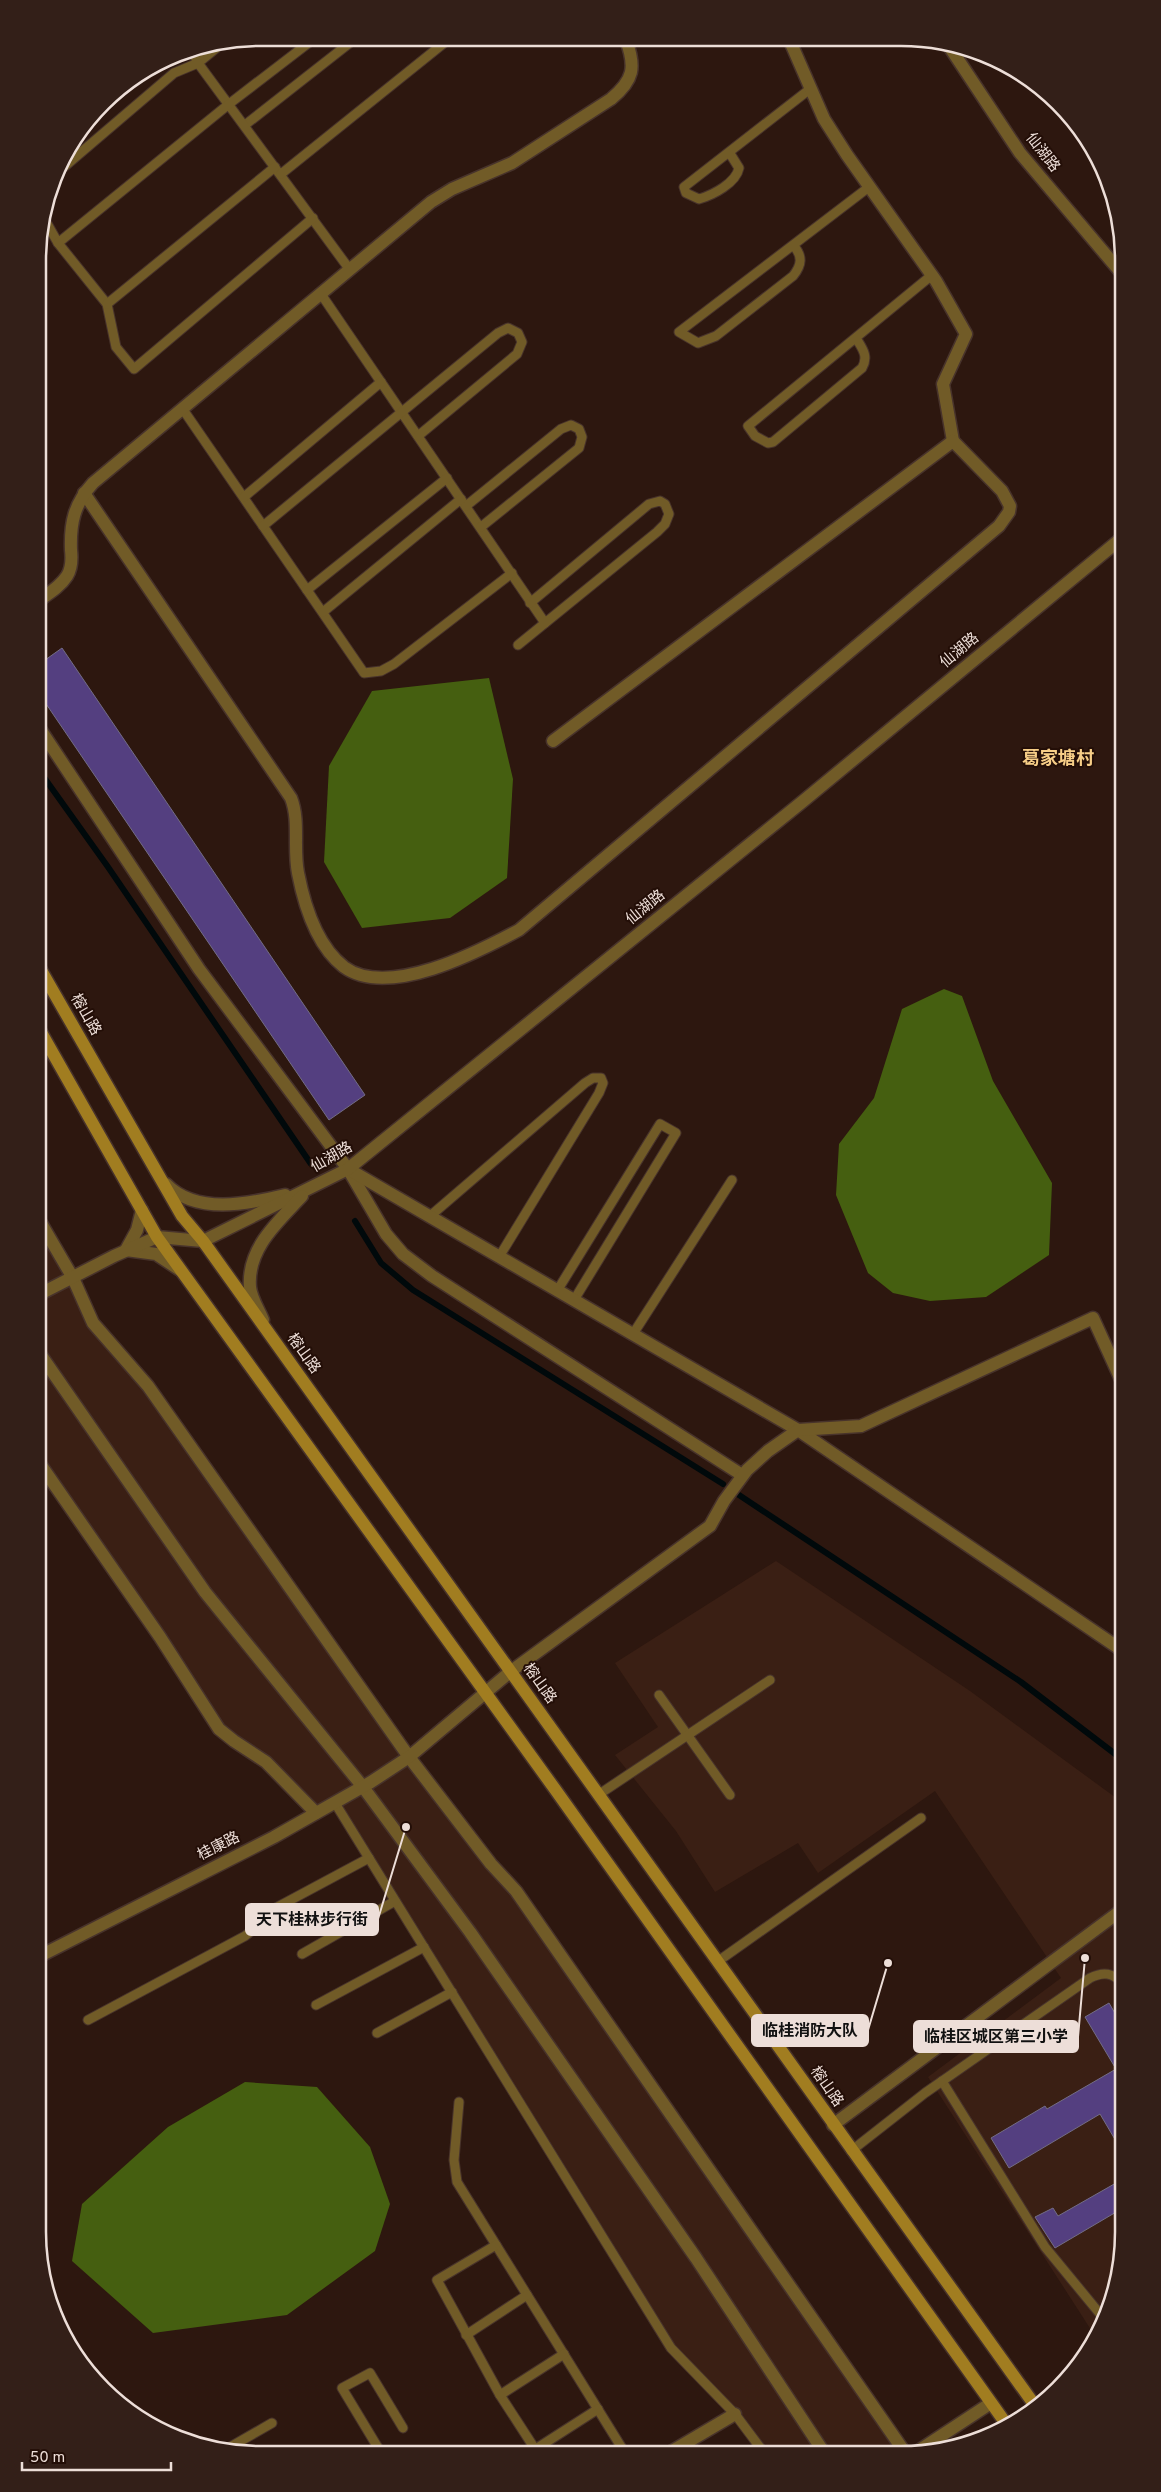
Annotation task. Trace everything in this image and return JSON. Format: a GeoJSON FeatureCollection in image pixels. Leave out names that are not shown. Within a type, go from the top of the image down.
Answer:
{"type":"FeatureCollection","features":[{"type":"Feature","properties":{"kind":"main road","name":"榕山路"},"geometry":{"type":"LineString","coordinates":[[46,979],[182,1216],[203,1241],[851,2151],[1032,2401]]}},
{"type":"Feature","properties":{"kind":"main road"},"geometry":{"type":"LineString","coordinates":[[46,1041],[157,1237],[485,1693],[1003,2420]]}},
{"type":"Feature","properties":{"kind":"street"},"geometry":{"type":"LineString","coordinates":[[46,596],[67,576],[72,560],[71,525],[73,512],[84,493],[182,408],[432,202],[452,189],[512,163],[624,89],[630,78],[633,64],[628,46]]}},
{"type":"Feature","properties":{"kind":"street"},"geometry":{"type":"LineString","coordinates":[[84,493],[291,798],[295,809],[294,848],[305,902],[322,940],[332,954],[345,967],[364,975],[392,977],[432,969],[478,952],[519,930],[999,526],[1009,512],[1007,499],[1002,491],[953,441],[943,384],[966,334],[932,275],[869,187],[824,119],[792,46]]}},
{"type":"Feature","properties":{"kind":"street","name":"仙湖路"},"geometry":{"type":"LineString","coordinates":[[954,53],[1020,153],[1115,264]]}},
{"type":"Feature","properties":{"kind":"street"},"geometry":{"type":"LineString","coordinates":[[554,741],[953,441]]}},
{"type":"Feature","properties":{"kind":"street","name":"仙湖路"},"geometry":{"type":"LineString","coordinates":[[203,1241],[348,1169],[795,808],[1115,544]]}},
{"type":"Feature","properties":{"kind":"street"},"geometry":{"type":"LineString","coordinates":[[46,738],[199,969],[348,1169],[386,1234],[402,1254],[742,1475]]}},
{"type":"Feature","properties":{"kind":"street"},"geometry":{"type":"LineString","coordinates":[[348,1169],[798,1430],[1115,1646]]}},
{"type":"Feature","properties":{"kind":"street"},"geometry":{"type":"LineString","coordinates":[[161,1179],[178,1196],[212,1204],[252,1203],[309,1189]]}},
{"type":"Feature","properties":{"kind":"street"},"geometry":{"type":"LineString","coordinates":[[267,1332],[250,1289],[251,1268],[263,1238],[309,1189]]}},
{"type":"Feature","properties":{"kind":"street"},"geometry":{"type":"LineString","coordinates":[[126,1250],[137,1230],[142,1210]]}},
{"type":"Feature","properties":{"kind":"street"},"geometry":{"type":"LineString","coordinates":[[46,1232],[73,1278],[93,1322],[148,1386],[409,1757],[491,1864],[516,1890],[900,2446]]}},
{"type":"Feature","properties":{"kind":"street"},"geometry":{"type":"LineString","coordinates":[[46,1291],[126,1250],[157,1237],[203,1241]]}},
{"type":"Feature","properties":{"kind":"street"},"geometry":{"type":"LineString","coordinates":[[126,1250],[156,1254],[182,1271]]}},
{"type":"Feature","properties":{"kind":"street"},"geometry":{"type":"LineString","coordinates":[[798,1430],[861,1426],[1093,1318],[1115,1366]]}},
{"type":"Feature","properties":{"kind":"street"},"geometry":{"type":"LineString","coordinates":[[46,1364],[204,1592],[362,1787],[470,1932],[696,2258],[820,2446]]}},
{"type":"Feature","properties":{"kind":"street","name":"桂康路"},"geometry":{"type":"LineString","coordinates":[[46,1952],[274,1837],[362,1787],[409,1757],[510,1672],[710,1526],[742,1475],[768,1451],[798,1430]]}},
{"type":"Feature","properties":{"kind":"street"},"geometry":{"type":"LineString","coordinates":[[46,1472],[160,1637],[219,1729],[266,1762],[316,1813]]}},
{"type":"Feature","properties":{"kind":"street"},"geometry":{"type":"LineString","coordinates":[[833,2125],[1115,1915]]}},
{"type":"Feature","properties":{"kind":"street"},"geometry":{"type":"LineString","coordinates":[[928,2444],[991,2403]]}},
{"type":"Feature","properties":{"kind":"street"},"geometry":{"type":"LineString","coordinates":[[681,2446],[735,2414]]}},
{"type":"Feature","properties":{"kind":"lane"},"geometry":{"type":"LineString","coordinates":[[58,243],[229,104],[305,46]]}},
{"type":"Feature","properties":{"kind":"lane"},"geometry":{"type":"LineString","coordinates":[[245,125],[346,46]]}},
{"type":"Feature","properties":{"kind":"lane"},"geometry":{"type":"LineString","coordinates":[[107,304],[440,46]]}},
{"type":"Feature","properties":{"kind":"lane"},"geometry":{"type":"LineString","coordinates":[[70,162],[174,73],[198,63],[213,52]]}},
{"type":"Feature","properties":{"kind":"lane"},"geometry":{"type":"LineString","coordinates":[[195,57],[350,270]]}},
{"type":"Feature","properties":{"kind":"lane"},"geometry":{"type":"LineString","coordinates":[[729,152],[739,168],[738,174],[732,180],[706,197],[699,199],[686,193],[684,187],[729,152],[810,90]]}},
{"type":"Feature","properties":{"kind":"lane"},"geometry":{"type":"LineString","coordinates":[[793,245],[798,250],[801,261],[800,268],[793,276],[716,336],[698,343],[680,332],[793,245],[869,187]]}},
{"type":"Feature","properties":{"kind":"lane"},"geometry":{"type":"LineString","coordinates":[[49,227],[58,243],[107,304],[116,346],[134,369],[313,218]]}},
{"type":"Feature","properties":{"kind":"lane"},"geometry":{"type":"LineString","coordinates":[[856,338],[865,353],[866,362],[862,368],[773,442],[768,444],[755,436],[748,426],[932,275]]}},
{"type":"Feature","properties":{"kind":"lane"},"geometry":{"type":"LineString","coordinates":[[321,294],[545,623]]}},
{"type":"Feature","properties":{"kind":"lane"},"geometry":{"type":"LineString","coordinates":[[263,526],[498,333],[508,328],[521,337],[521,348],[516,354],[418,436]]}},
{"type":"Feature","properties":{"kind":"lane"},"geometry":{"type":"LineString","coordinates":[[244,497],[381,382]]}},
{"type":"Feature","properties":{"kind":"lane"},"geometry":{"type":"LineString","coordinates":[[182,408],[364,673],[377,672],[394,664],[512,573]]}},
{"type":"Feature","properties":{"kind":"lane"},"geometry":{"type":"LineString","coordinates":[[322,612],[561,430],[572,425],[579,429],[582,437],[579,448],[481,527]]}},
{"type":"Feature","properties":{"kind":"lane"},"geometry":{"type":"LineString","coordinates":[[307,590],[447,478]]}},
{"type":"Feature","properties":{"kind":"lane"},"geometry":{"type":"LineString","coordinates":[[518,645],[657,532],[665,524],[669,514],[665,504],[660,501],[649,504],[530,603]]}},
{"type":"Feature","properties":{"kind":"lane"},"geometry":{"type":"LineString","coordinates":[[429,1217],[585,1083],[593,1078],[601,1078],[603,1083],[599,1093],[499,1257]]}},
{"type":"Feature","properties":{"kind":"lane"},"geometry":{"type":"LineString","coordinates":[[557,1291],[660,1124],[676,1133],[574,1300]]}},
{"type":"Feature","properties":{"kind":"lane"},"geometry":{"type":"LineString","coordinates":[[633,1334],[732,1180]]}},
{"type":"Feature","properties":{"kind":"lane"},"geometry":{"type":"LineString","coordinates":[[598,1795],[770,1680]]}},
{"type":"Feature","properties":{"kind":"lane"},"geometry":{"type":"LineString","coordinates":[[659,1695],[730,1794]]}},
{"type":"Feature","properties":{"kind":"lane"},"geometry":{"type":"LineString","coordinates":[[335,1803],[671,2348],[735,2414],[759,2446]]}},
{"type":"Feature","properties":{"kind":"lane"},"geometry":{"type":"LineString","coordinates":[[717,1962],[921,1818]]}},
{"type":"Feature","properties":{"kind":"lane"},"geometry":{"type":"LineString","coordinates":[[88,2020],[245,1936],[259,1924],[270,1910],[368,1858]]}},
{"type":"Feature","properties":{"kind":"lane"},"geometry":{"type":"LineString","coordinates":[[302,1954],[395,1901]]}},
{"type":"Feature","properties":{"kind":"lane"},"geometry":{"type":"LineString","coordinates":[[316,2005],[424,1947]]}},
{"type":"Feature","properties":{"kind":"lane"},"geometry":{"type":"LineString","coordinates":[[851,2151],[942,2081],[1090,1978],[1104,1973],[1110,1974],[1115,1978]]}},
{"type":"Feature","properties":{"kind":"lane"},"geometry":{"type":"LineString","coordinates":[[377,2033],[452,1992]]}},
{"type":"Feature","properties":{"kind":"lane"},"geometry":{"type":"LineString","coordinates":[[942,2081],[1044,2247],[1099,2312]]}},
{"type":"Feature","properties":{"kind":"lane"},"geometry":{"type":"LineString","coordinates":[[458,2102],[455,2173],[457,2182],[621,2446]]}},
{"type":"Feature","properties":{"kind":"lane"},"geometry":{"type":"LineString","coordinates":[[496,2245],[437,2280],[466,2335],[530,2446]]}},
{"type":"Feature","properties":{"kind":"lane"},"geometry":{"type":"LineString","coordinates":[[466,2335],[527,2295]]}},
{"type":"Feature","properties":{"kind":"lane"},"geometry":{"type":"LineString","coordinates":[[500,2395],[564,2354]]}},
{"type":"Feature","properties":{"kind":"lane"},"geometry":{"type":"LineString","coordinates":[[377,2446],[342,2388],[370,2373],[403,2428]]}},
{"type":"Feature","properties":{"kind":"lane"},"geometry":{"type":"LineString","coordinates":[[541,2446],[598,2409]]}},
{"type":"Feature","properties":{"kind":"lane"},"geometry":{"type":"LineString","coordinates":[[235,2444],[272,2423]]}},
{"type":"Feature","properties":{"kind":"shaded area"},"geometry":{"type":"Polygon","coordinates":[[[46,1233],[93,1323],[148,1386],[491,1864],[895,2446],[758,2446],[671,2348],[335,1803],[316,1813],[234,1741],[46,1472],[46,1233]]]}},
{"type":"Feature","properties":{"kind":"shaded area"},"geometry":{"type":"Polygon","coordinates":[[[776,1561],[970,1691],[1115,1797],[1115,2232],[1111,2274],[1091,2330],[928,2077],[1061,1978],[935,1791],[818,1873],[798,1843],[715,1892],[676,1831],[615,1755],[658,1727],[615,1663],[776,1561]]]}},
{"type":"Feature","properties":{"kind":"green space"},"geometry":{"type":"Polygon","coordinates":[[[489,678],[513,779],[507,878],[450,918],[362,928],[324,862],[329,766],[372,691],[489,678]]]}},
{"type":"Feature","properties":{"kind":"green space"},"geometry":{"type":"Polygon","coordinates":[[[944,989],[962,996],[993,1081],[1052,1183],[1049,1255],[986,1297],[930,1301],[893,1293],[868,1273],[836,1195],[839,1144],[874,1098],[902,1009],[944,989]]]}},
{"type":"Feature","properties":{"kind":"green space"},"geometry":{"type":"Polygon","coordinates":[[[245,2082],[317,2087],[370,2147],[390,2204],[375,2251],[287,2315],[153,2333],[72,2261],[82,2204],[168,2127],[245,2082]]]}},
{"type":"Feature","properties":{"kind":"building"},"geometry":{"type":"Polygon","coordinates":[[[62,648],[365,1095],[329,1120],[46,704],[46,659],[62,648]]]}},
{"type":"Feature","properties":{"kind":"building"},"geometry":{"type":"Polygon","coordinates":[[[1109,2003],[1115,2013],[1115,2067],[1085,2017],[1109,2003]]]}},
{"type":"Feature","properties":{"kind":"building"},"geometry":{"type":"Polygon","coordinates":[[[1115,2070],[1115,2139],[1100,2114],[1009,2168],[991,2138],[1045,2106],[1047,2109],[1115,2070]]]}},
{"type":"Feature","properties":{"kind":"building"},"geometry":{"type":"Polygon","coordinates":[[[1115,2184],[1115,2213],[1055,2248],[1035,2217],[1053,2208],[1058,2216],[1115,2184]]]}},
{"type":"Feature","properties":{"kind":"waterway"},"geometry":{"type":"LineString","coordinates":[[46,780],[108,867],[311,1164]]}},
{"type":"Feature","properties":{"kind":"waterway"},"geometry":{"type":"LineString","coordinates":[[355,1221],[381,1263],[413,1290],[723,1484]]}},
{"type":"Feature","properties":{"kind":"waterway"},"geometry":{"type":"LineString","coordinates":[[739,1495],[1021,1682],[1115,1754]]}},
{"type":"Feature","properties":{"kind":"place","name":"天下桂林步行街"},"geometry":{"type":"Point","coordinates":[406,1827]}},
{"type":"Feature","properties":{"kind":"place","name":"临桂区城区第三小学"},"geometry":{"type":"Point","coordinates":[1085,1958]}},
{"type":"Feature","properties":{"kind":"place","name":"临桂消防大队"},"geometry":{"type":"Point","coordinates":[888,1963]}},
{"type":"Feature","properties":{"kind":"district","name":"葛家塘村"},"geometry":{"type":"Point","coordinates":[1058,759]}}]}
